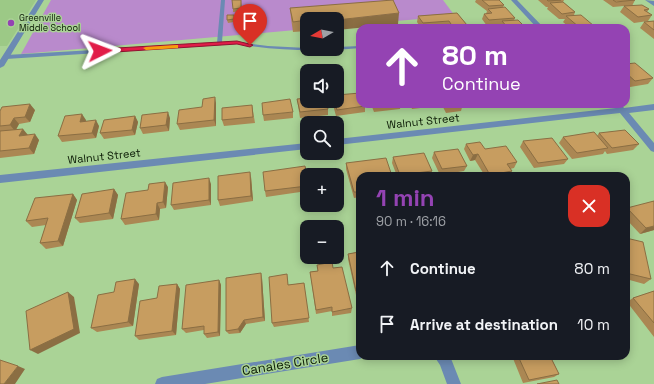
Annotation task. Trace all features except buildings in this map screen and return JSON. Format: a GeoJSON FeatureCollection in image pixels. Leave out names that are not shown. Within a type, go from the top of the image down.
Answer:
{"type":"FeatureCollection","features":[{"type":"Feature","properties":{"kind":"street"},"geometry":{"type":"LineString","coordinates":[[0,66],[5,54],[41,0]]}},
{"type":"Feature","properties":{"kind":"street"},"geometry":{"type":"LineString","coordinates":[[514,0],[537,24]]}},
{"type":"Feature","properties":{"kind":"street"},"geometry":{"type":"LineString","coordinates":[[648,0],[654,4]]}},
{"type":"Feature","properties":{"kind":"street","name":"Walnut Street"},"geometry":{"type":"LineString","coordinates":[[344,141],[654,107]]}},
{"type":"Feature","properties":{"kind":"street"},"geometry":{"type":"LineString","coordinates":[[621,108],[654,149]]}},
{"type":"Feature","properties":{"kind":"street","name":"Walnut Street"},"geometry":{"type":"LineString","coordinates":[[0,179],[300,147]]}},
{"type":"Feature","properties":{"kind":"street","name":"Canales Circle"},"geometry":{"type":"LineString","coordinates":[[162,384],[356,353]]}},
{"type":"Feature","properties":{"kind":"street"},"geometry":{"type":"LineString","coordinates":[[444,360],[454,384]]}},
{"type":"Feature","properties":{"kind":"lane"},"geometry":{"type":"LineString","coordinates":[[219,44],[223,0]]}},
{"type":"Feature","properties":{"kind":"lane"},"geometry":{"type":"LineString","coordinates":[[5,54],[237,42],[262,47],[324,50],[356,47]]}},
{"type":"Feature","properties":{"kind":"shaded area","name":"Greenville Middle School"},"geometry":{"type":"Polygon","coordinates":[[[0,0],[36,0],[7,46],[0,46],[0,0]]]}},
{"type":"Feature","properties":{"kind":"shaded area"},"geometry":{"type":"Polygon","coordinates":[[[51,0],[443,0],[455,16],[344,25],[344,12],[300,12],[300,30],[21,54],[51,0]]]}},
{"type":"Feature","properties":{"kind":"slow traffic"},"geometry":{"type":"LineString","coordinates":[[146,48],[176,47]]}},
{"type":"Feature","properties":{"kind":"place","name":"Greenville Middle School"},"geometry":{"type":"Point","coordinates":[11,23]}},
{"type":"Feature","properties":{"kind":"route"},"geometry":{"type":"LineString","coordinates":[[100,51],[195,46],[237,42],[250,45]]}}]}
